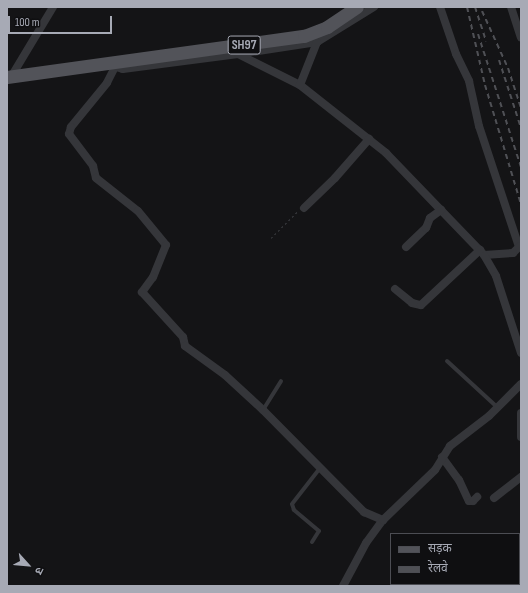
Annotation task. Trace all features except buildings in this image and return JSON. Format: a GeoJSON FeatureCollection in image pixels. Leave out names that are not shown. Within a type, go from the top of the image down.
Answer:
{"type":"FeatureCollection","features":[{"type":"Feature","properties":{"kind":"main road","name":"SH97"},"geometry":{"type":"LineString","coordinates":[[9,77],[117,64],[304,36],[327,27],[357,7]]}},
{"type":"Feature","properties":{"kind":"street"},"geometry":{"type":"LineString","coordinates":[[9,77],[53,7]]}},
{"type":"Feature","properties":{"kind":"street"},"geometry":{"type":"LineString","coordinates":[[350,7],[330,20],[307,31],[122,55],[107,83],[71,127],[70,137],[93,166],[96,178],[138,211],[166,245],[153,277],[142,291],[143,294],[183,337],[185,346],[224,375],[263,410],[364,512],[383,520]]}},
{"type":"Feature","properties":{"kind":"street"},"geometry":{"type":"LineString","coordinates":[[117,64],[123,69],[317,42],[374,7]]}},
{"type":"Feature","properties":{"kind":"street"},"geometry":{"type":"LineString","coordinates":[[395,289],[412,303],[421,305],[482,252],[513,253],[519,247],[477,120],[469,81],[456,54],[440,7]]}},
{"type":"Feature","properties":{"kind":"street"},"geometry":{"type":"LineString","coordinates":[[511,7],[521,37]]}},
{"type":"Feature","properties":{"kind":"street"},"geometry":{"type":"LineString","coordinates":[[300,85],[317,42]]}},
{"type":"Feature","properties":{"kind":"street"},"geometry":{"type":"LineString","coordinates":[[238,54],[300,85],[368,139],[396,163],[482,252],[496,276],[521,353]]}},
{"type":"Feature","properties":{"kind":"street"},"geometry":{"type":"LineString","coordinates":[[304,208],[335,178],[368,139]]}},
{"type":"Feature","properties":{"kind":"street"},"geometry":{"type":"LineString","coordinates":[[406,247],[426,228],[430,218],[441,210]]}},
{"type":"Feature","properties":{"kind":"street"},"geometry":{"type":"LineString","coordinates":[[343,586],[366,543],[383,520],[435,470],[450,446],[497,407],[521,384]]}},
{"type":"Feature","properties":{"kind":"street"},"geometry":{"type":"LineString","coordinates":[[521,413],[521,437]]}},
{"type":"Feature","properties":{"kind":"street"},"geometry":{"type":"LineString","coordinates":[[442,457],[459,480],[469,501],[473,502],[477,497]]}},
{"type":"Feature","properties":{"kind":"street"},"geometry":{"type":"LineString","coordinates":[[494,498],[521,477]]}},
{"type":"Feature","properties":{"kind":"lane"},"geometry":{"type":"LineString","coordinates":[[447,361],[497,407]]}},
{"type":"Feature","properties":{"kind":"lane"},"geometry":{"type":"LineString","coordinates":[[263,410],[281,381]]}},
{"type":"Feature","properties":{"kind":"lane"},"geometry":{"type":"LineString","coordinates":[[312,542],[319,533],[294,510],[292,504],[320,468]]}},
{"type":"Feature","properties":{"kind":"path"},"geometry":{"type":"LineString","coordinates":[[271,238],[304,208]]}},
{"type":"Feature","properties":{"kind":"railway"},"geometry":{"type":"LineString","coordinates":[[467,7],[485,85],[521,204]]}},
{"type":"Feature","properties":{"kind":"railway"},"geometry":{"type":"LineString","coordinates":[[475,7],[486,41]]}},
{"type":"Feature","properties":{"kind":"railway"},"geometry":{"type":"LineString","coordinates":[[482,11],[508,68],[521,108]]}},
{"type":"Feature","properties":{"kind":"railway"},"geometry":{"type":"LineString","coordinates":[[478,34],[521,167]]}},
{"type":"Feature","properties":{"kind":"railway"},"geometry":{"type":"LineString","coordinates":[[499,60],[521,128]]}}]}
